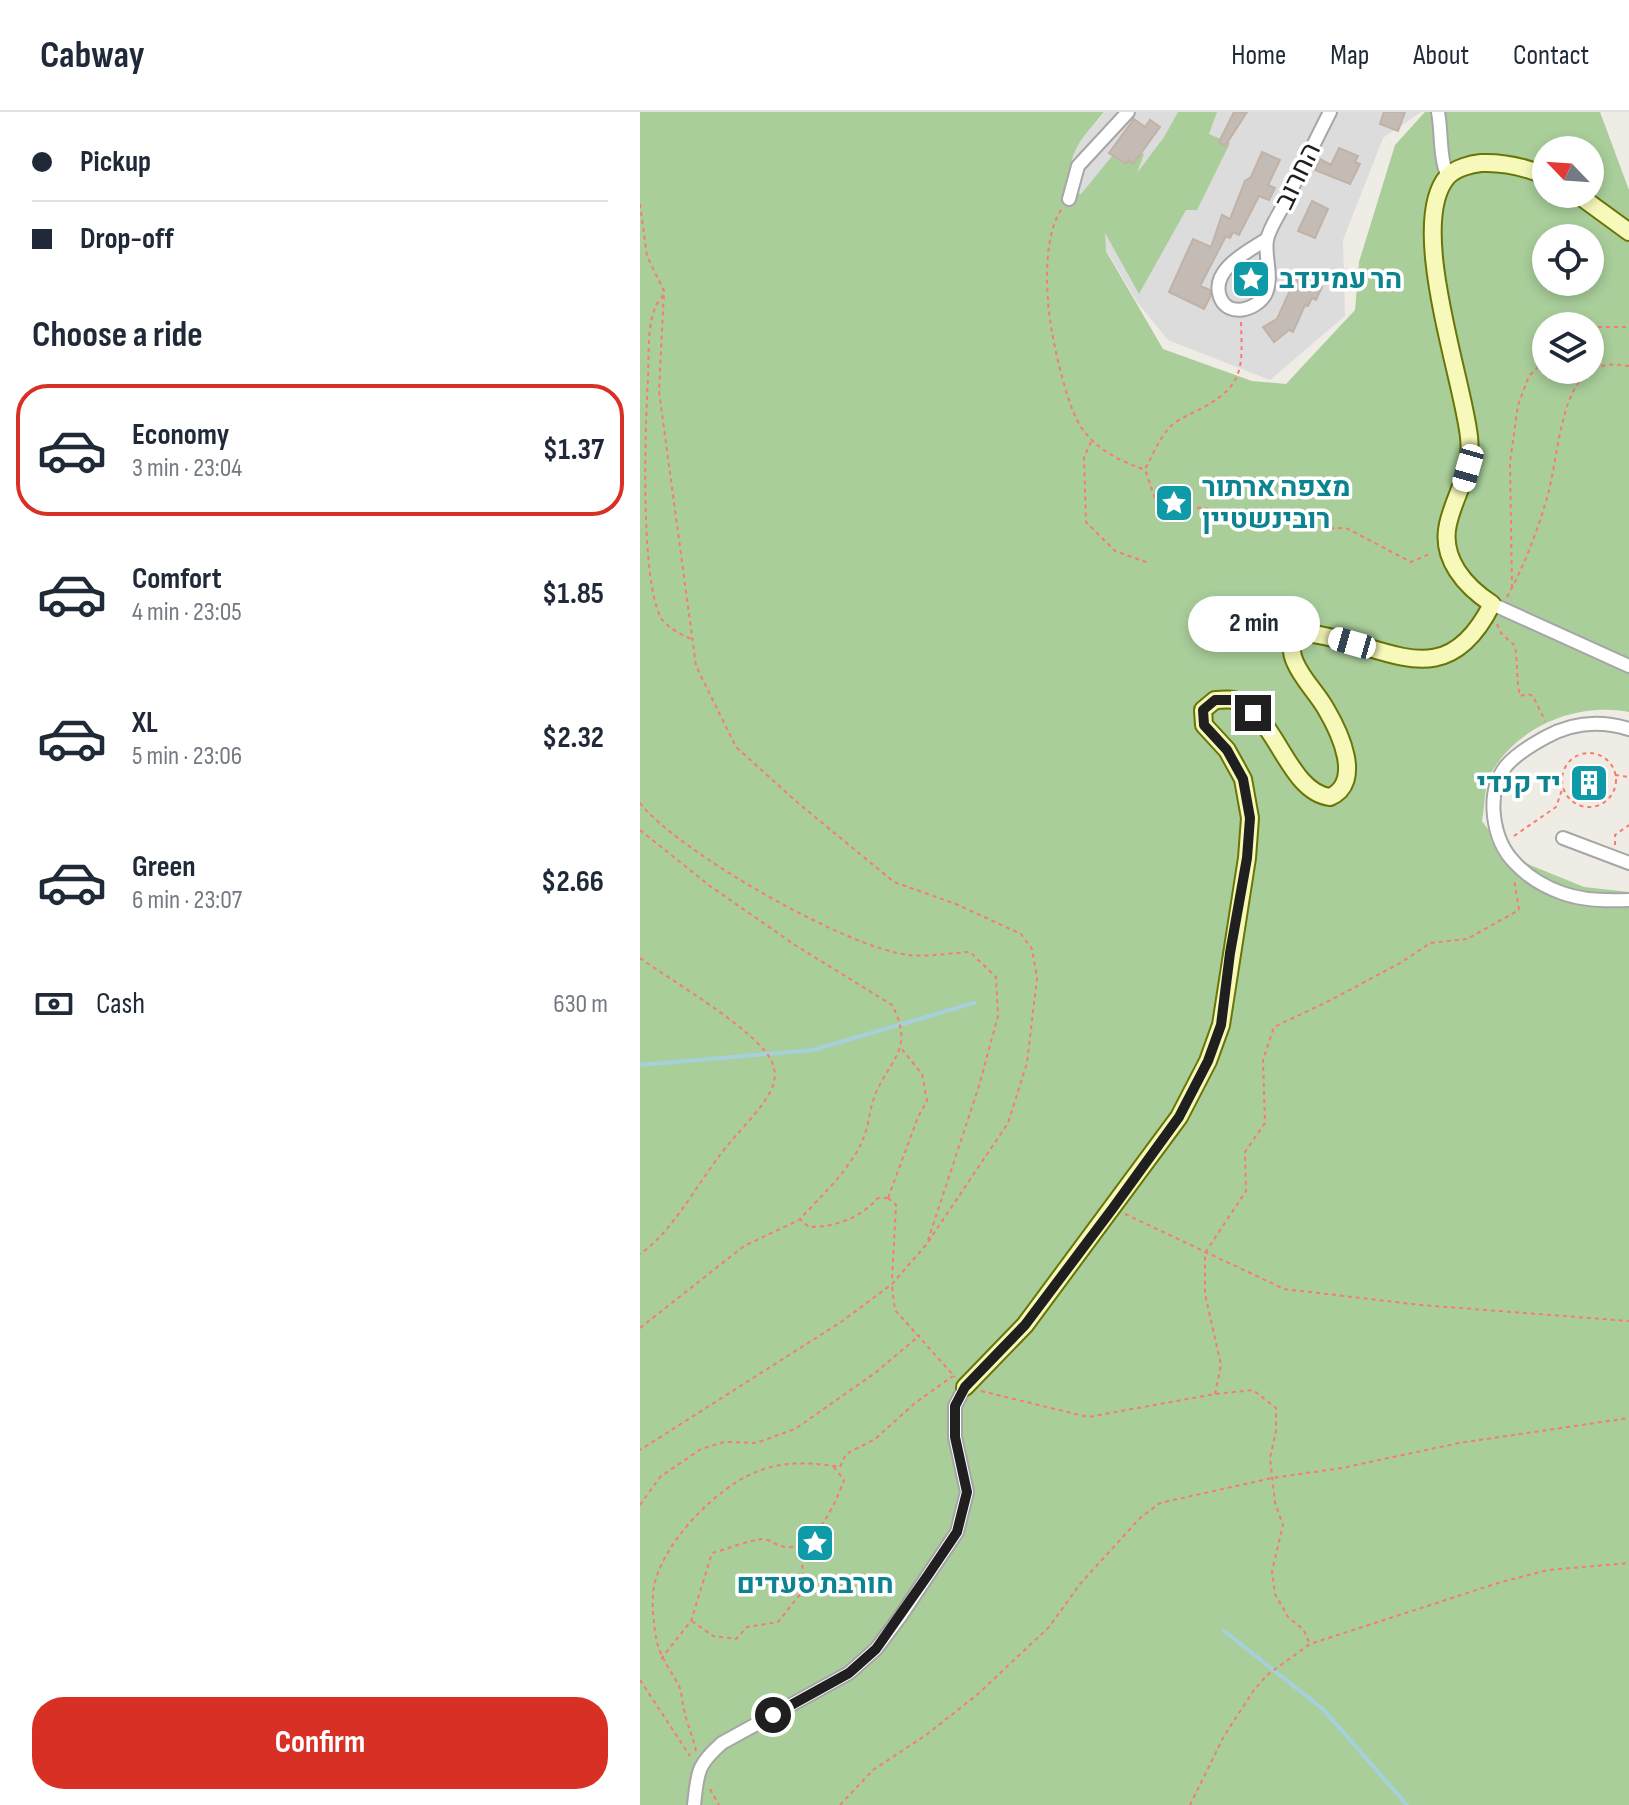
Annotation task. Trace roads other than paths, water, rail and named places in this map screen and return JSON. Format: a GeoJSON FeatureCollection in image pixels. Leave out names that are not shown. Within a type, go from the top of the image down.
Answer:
{"type":"FeatureCollection","features":[{"type":"Feature","properties":{"kind":"street"},"geometry":{"type":"LineString","coordinates":[[1069,199],[1078,166],[1128,112]]}},
{"type":"Feature","properties":{"kind":"street","name":"החרוב"},"geometry":{"type":"LineString","coordinates":[[1267,239],[1269,280],[1266,292],[1257,304],[1240,310],[1232,309],[1222,301],[1219,291],[1221,279],[1232,263],[1267,239],[1330,112]]}},
{"type":"Feature","properties":{"kind":"street"},"geometry":{"type":"LineString","coordinates":[[1438,112],[1442,159],[1448,177]]}},
{"type":"Feature","properties":{"kind":"street"},"geometry":{"type":"LineString","coordinates":[[1532,169],[1498,162],[1475,163],[1458,169],[1448,177],[1437,198],[1433,243],[1470,452],[1463,486],[1448,524],[1448,547],[1465,583],[1497,606],[1629,666]]}},
{"type":"Feature","properties":{"kind":"street"},"geometry":{"type":"LineString","coordinates":[[1596,208],[1629,232]]}},
{"type":"Feature","properties":{"kind":"street"},"geometry":{"type":"LineString","coordinates":[[694,1805],[698,1768],[722,1743],[849,1673],[876,1649],[900,1617],[957,1532],[967,1492],[955,1437],[959,1381],[1025,1325],[1179,1117],[1208,1061],[1221,1025],[1247,858],[1250,818],[1243,779],[1227,750],[1204,725],[1203,710],[1215,700],[1235,700],[1253,713],[1309,788],[1330,797],[1343,787],[1348,772],[1343,747],[1327,710],[1296,665],[1291,649],[1295,639],[1303,634],[1313,634],[1399,656],[1431,660],[1455,651],[1497,606]]}},
{"type":"Feature","properties":{"kind":"street"},"geometry":{"type":"LineString","coordinates":[[1629,729],[1613,724],[1578,724],[1532,744],[1507,766],[1498,782],[1493,806],[1502,844],[1525,873],[1564,894],[1629,900]]}},
{"type":"Feature","properties":{"kind":"street"},"geometry":{"type":"LineString","coordinates":[[1563,838],[1629,863]]}},
{"type":"Feature","properties":{"kind":"waterway"},"geometry":{"type":"LineString","coordinates":[[640,1065],[813,1050],[974,1003]]}},
{"type":"Feature","properties":{"kind":"waterway"},"geometry":{"type":"LineString","coordinates":[[1224,1631],[1323,1709],[1407,1805]]}},
{"type":"Feature","properties":{"kind":"place","name":"הר עמינדב"},"geometry":{"type":"Point","coordinates":[1251,279]}},
{"type":"Feature","properties":{"kind":"place","name":"מצפה ארתור רובינשטיין"},"geometry":{"type":"Point","coordinates":[1174,503]}},
{"type":"Feature","properties":{"kind":"place","name":"יד קנדי"},"geometry":{"type":"Point","coordinates":[1589,783]}},
{"type":"Feature","properties":{"kind":"place","name":"חורבת סעדים"},"geometry":{"type":"Point","coordinates":[815,1543]}}]}
